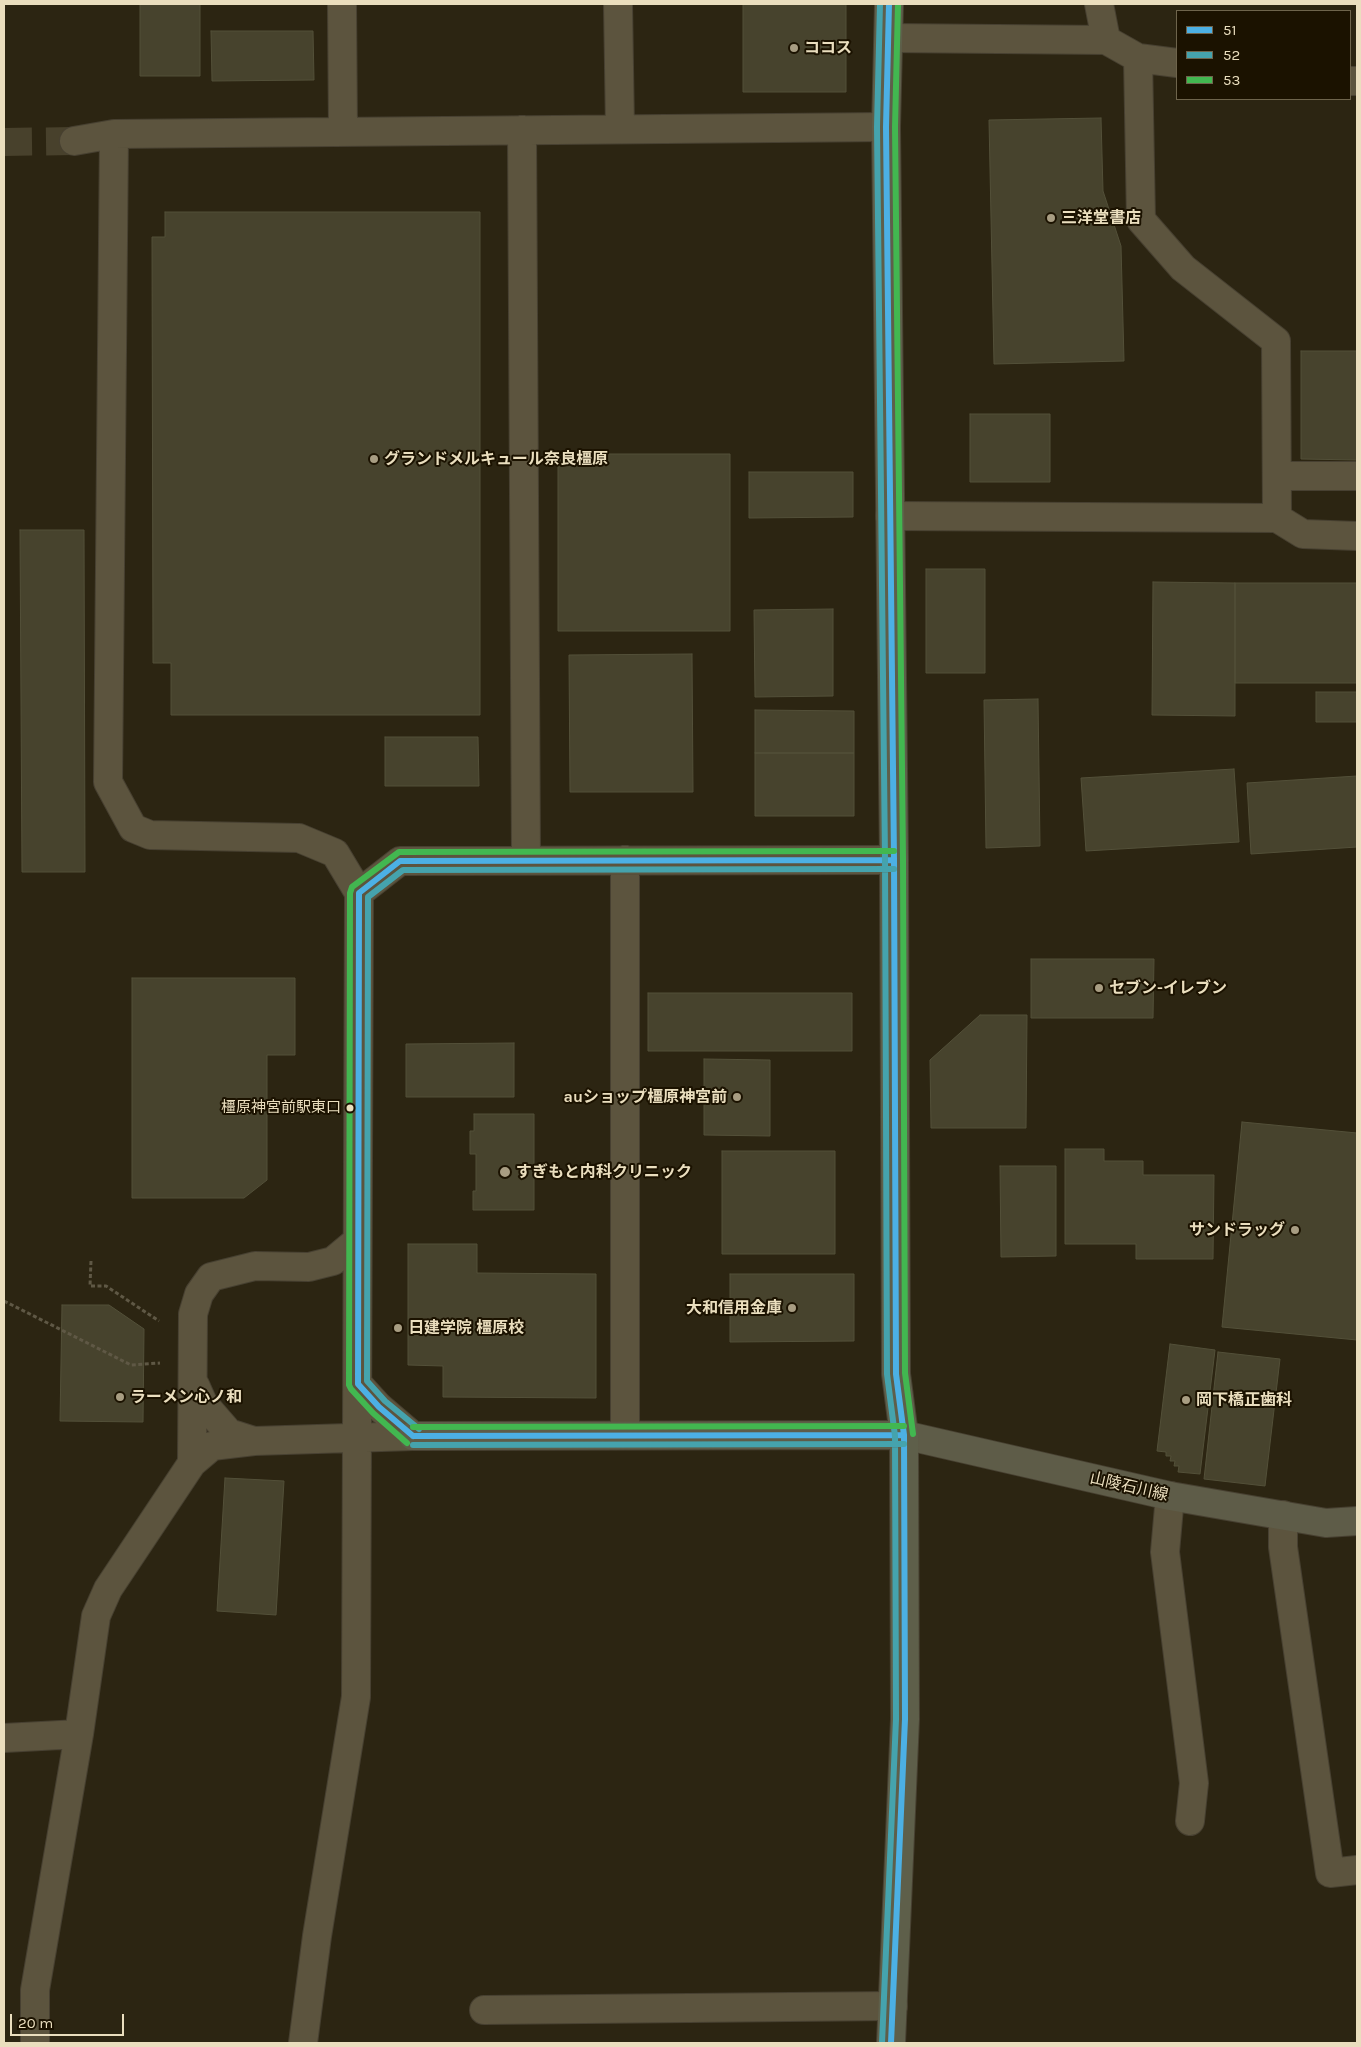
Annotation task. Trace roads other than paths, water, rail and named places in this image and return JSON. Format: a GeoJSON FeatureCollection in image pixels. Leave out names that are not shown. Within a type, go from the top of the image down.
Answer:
{"type":"FeatureCollection","features":[{"type":"Feature","properties":{"kind":"highway"},"geometry":{"type":"LineString","coordinates":[[888,4],[889,38],[886,127],[894,860],[896,1374],[904,1435],[905,1719],[891,2043]]}},
{"type":"Feature","properties":{"kind":"main road","name":"山陵石川線"},"geometry":{"type":"LineString","coordinates":[[413,1436],[904,1435],[1170,1496],[1326,1523],[1357,1521]]}},
{"type":"Feature","properties":{"kind":"street"},"geometry":{"type":"LineString","coordinates":[[342,4],[343,132]]}},
{"type":"Feature","properties":{"kind":"street"},"geometry":{"type":"LineString","coordinates":[[618,4],[620,129]]}},
{"type":"Feature","properties":{"kind":"street"},"geometry":{"type":"LineString","coordinates":[[1099,4],[1106,40]]}},
{"type":"Feature","properties":{"kind":"street"},"geometry":{"type":"LineString","coordinates":[[889,38],[1106,40],[1138,58],[1176,62]]}},
{"type":"Feature","properties":{"kind":"street"},"geometry":{"type":"LineString","coordinates":[[1138,58],[1141,220],[1183,268],[1276,341],[1277,518]]}},
{"type":"Feature","properties":{"kind":"street"},"geometry":{"type":"LineString","coordinates":[[74,141],[114,134],[886,127]]}},
{"type":"Feature","properties":{"kind":"street"},"geometry":{"type":"LineString","coordinates":[[522,130],[526,860]]}},
{"type":"Feature","properties":{"kind":"street"},"geometry":{"type":"LineString","coordinates":[[114,134],[108,782],[133,828],[150,835],[300,838],[335,853],[359,893],[356,1697],[317,1936],[303,2043]]}},
{"type":"Feature","properties":{"kind":"street"},"geometry":{"type":"LineString","coordinates":[[1277,476],[1357,476]]}},
{"type":"Feature","properties":{"kind":"street"},"geometry":{"type":"LineString","coordinates":[[890,516],[1277,518],[1303,534],[1357,536]]}},
{"type":"Feature","properties":{"kind":"street"},"geometry":{"type":"LineString","coordinates":[[625,860],[625,1435]]}},
{"type":"Feature","properties":{"kind":"street"},"geometry":{"type":"LineString","coordinates":[[359,893],[400,862],[894,860]]}},
{"type":"Feature","properties":{"kind":"street"},"geometry":{"type":"LineString","coordinates":[[192,1463],[194,1314],[199,1294],[211,1278],[255,1266],[309,1267],[333,1261],[357,1241]]}},
{"type":"Feature","properties":{"kind":"street"},"geometry":{"type":"LineString","coordinates":[[194,1384],[203,1403],[229,1433],[254,1441]]}},
{"type":"Feature","properties":{"kind":"street"},"geometry":{"type":"LineString","coordinates":[[358,1384],[380,1407],[413,1436]]}},
{"type":"Feature","properties":{"kind":"street"},"geometry":{"type":"LineString","coordinates":[[35,2043],[35,1990],[79,1734],[96,1616],[108,1589],[192,1463],[212,1446],[254,1441],[413,1436]]}},
{"type":"Feature","properties":{"kind":"street"},"geometry":{"type":"LineString","coordinates":[[1170,1496],[1164,1552],[1194,1783],[1190,1822]]}},
{"type":"Feature","properties":{"kind":"street"},"geometry":{"type":"LineString","coordinates":[[1283,1515],[1283,1547],[1330,1873],[1357,1870]]}},
{"type":"Feature","properties":{"kind":"street"},"geometry":{"type":"LineString","coordinates":[[4,1738],[79,1734]]}},
{"type":"Feature","properties":{"kind":"street"},"geometry":{"type":"LineString","coordinates":[[484,2010],[893,2006]]}},
{"type":"Feature","properties":{"kind":"tunnel"},"geometry":{"type":"LineString","coordinates":[[4,142],[74,141]]}},
{"type":"Feature","properties":{"kind":"place","name":"ココス"},"geometry":{"type":"Point","coordinates":[794,48]}},
{"type":"Feature","properties":{"kind":"place","name":"三洋堂書店"},"geometry":{"type":"Point","coordinates":[1051,218]}},
{"type":"Feature","properties":{"kind":"place","name":"グランドメルキュール奈良橿原"},"geometry":{"type":"Point","coordinates":[374,459]}},
{"type":"Feature","properties":{"kind":"place","name":"セブン-イレブン"},"geometry":{"type":"Point","coordinates":[1099,988]}},
{"type":"Feature","properties":{"kind":"place","name":"auショップ橿原神宮前"},"geometry":{"type":"Point","coordinates":[737,1097]}},
{"type":"Feature","properties":{"kind":"place","name":"橿原神宮前駅東口"},"geometry":{"type":"Point","coordinates":[350,1108]}},
{"type":"Feature","properties":{"kind":"place","name":"すぎもと内科クリニック"},"geometry":{"type":"Point","coordinates":[505,1172]}},
{"type":"Feature","properties":{"kind":"place","name":"サンドラッグ"},"geometry":{"type":"Point","coordinates":[1295,1230]}},
{"type":"Feature","properties":{"kind":"place","name":"大和信用金庫"},"geometry":{"type":"Point","coordinates":[792,1308]}},
{"type":"Feature","properties":{"kind":"place","name":"日建学院 橿原校"},"geometry":{"type":"Point","coordinates":[398,1328]}},
{"type":"Feature","properties":{"kind":"place","name":"ラーメン心ノ和"},"geometry":{"type":"Point","coordinates":[120,1397]}},
{"type":"Feature","properties":{"kind":"place","name":"岡下橋正歯科"},"geometry":{"type":"Point","coordinates":[1186,1400]}}]}
